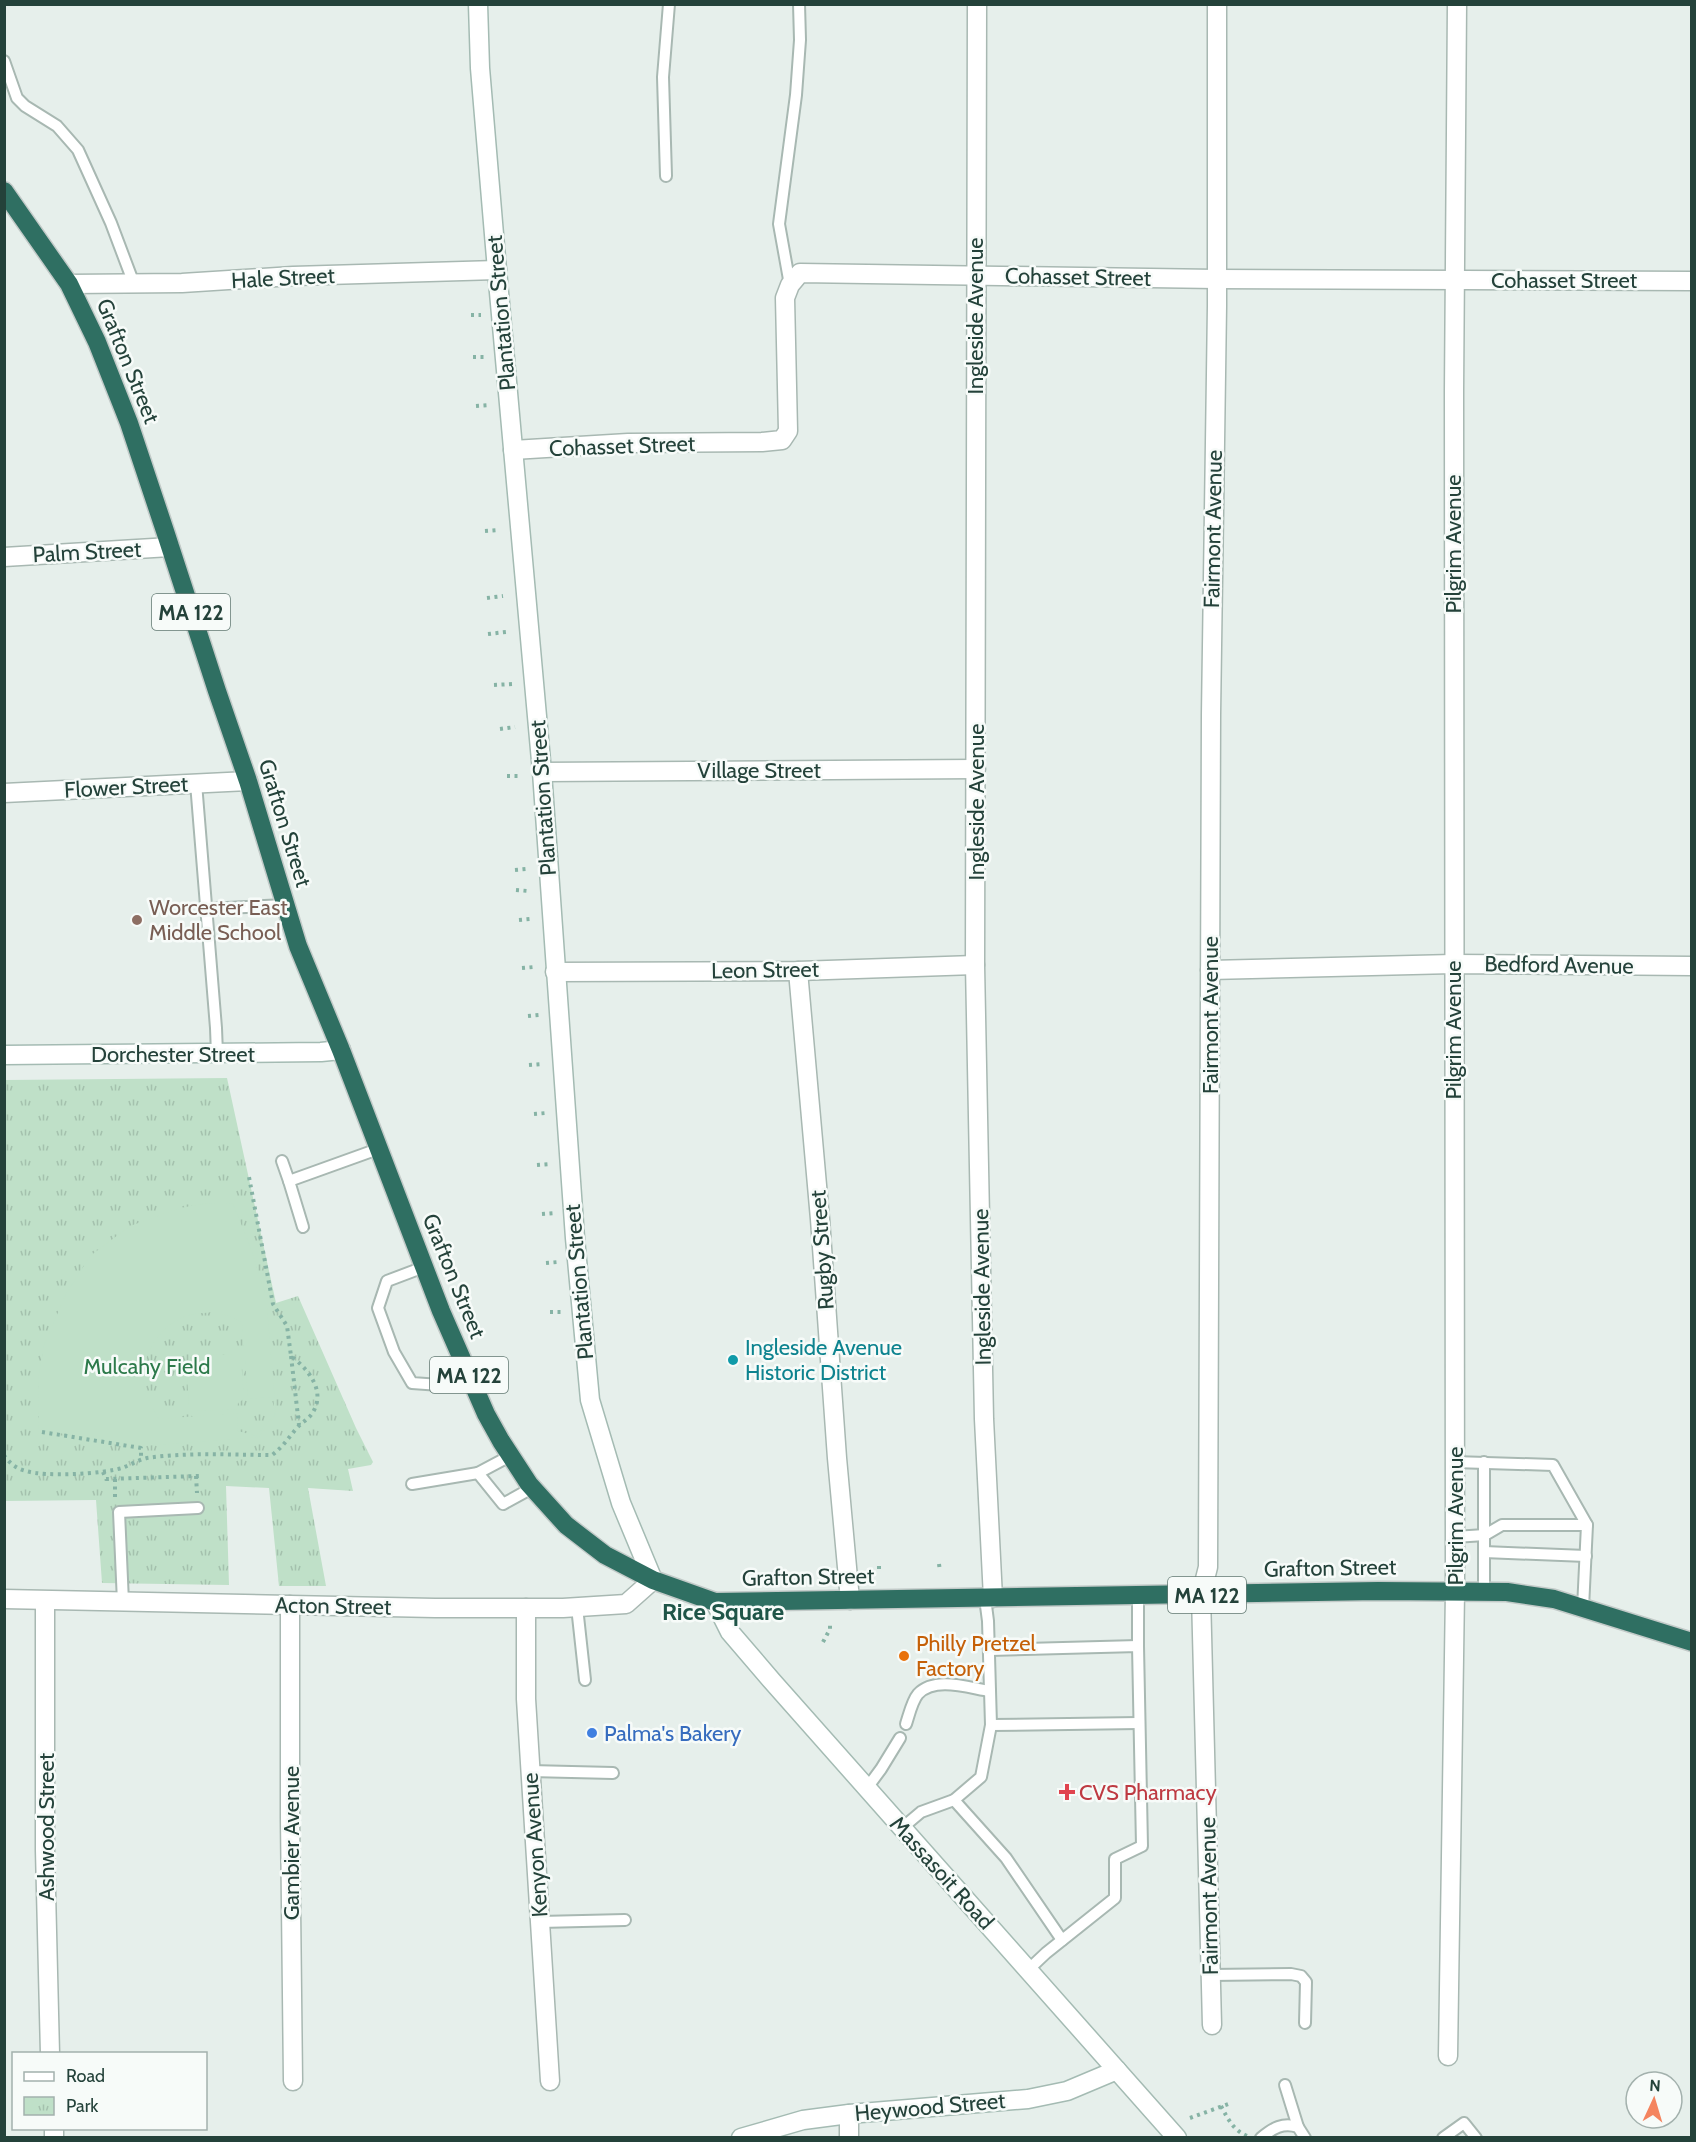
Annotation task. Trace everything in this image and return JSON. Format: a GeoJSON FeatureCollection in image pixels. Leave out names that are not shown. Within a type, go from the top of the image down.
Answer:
{"type":"FeatureCollection","features":[{"type":"Feature","properties":{"kind":"highway","name":"Grafton Street"},"geometry":{"type":"LineString","coordinates":[[4,191],[69,284],[97,342],[170,547],[248,781],[298,946],[341,1050],[424,1267],[468,1372],[486,1414],[510,1456],[532,1488],[566,1525],[596,1548],[653,1580],[715,1602],[1484,1591],[1554,1599],[1692,1642]]}},
{"type":"Feature","properties":{"kind":"street","name":"Plantation Street"},"geometry":{"type":"LineString","coordinates":[[477,4],[480,68],[497,270],[542,772],[576,1254],[591,1406],[621,1503],[653,1580]]}},
{"type":"Feature","properties":{"kind":"street","name":"Ingleside Avenue"},"geometry":{"type":"LineString","coordinates":[[977,4],[975,965],[989,1598]]}},
{"type":"Feature","properties":{"kind":"street","name":"Fairmont Avenue"},"geometry":{"type":"LineString","coordinates":[[1212,2025],[1201,1595],[1208,1567],[1216,4]]}},
{"type":"Feature","properties":{"kind":"street","name":"Pilgrim Avenue"},"geometry":{"type":"LineString","coordinates":[[1448,2056],[1455,1591],[1453,964],[1454,280],[1457,4]]}},
{"type":"Feature","properties":{"kind":"street","name":"Hale Street"},"geometry":{"type":"LineString","coordinates":[[69,284],[182,284],[293,276],[497,270]]}},
{"type":"Feature","properties":{"kind":"street","name":"Cohasset Street"},"geometry":{"type":"LineString","coordinates":[[513,450],[628,443],[782,440],[788,431],[785,298],[790,285],[800,273],[1216,279],[1692,281]]}},
{"type":"Feature","properties":{"kind":"street","name":"Palm Street"},"geometry":{"type":"LineString","coordinates":[[4,557],[170,547]]}},
{"type":"Feature","properties":{"kind":"street","name":"Village Street"},"geometry":{"type":"LineString","coordinates":[[542,772],[976,769]]}},
{"type":"Feature","properties":{"kind":"street","name":"Flower Street"},"geometry":{"type":"LineString","coordinates":[[4,793],[248,781]]}},
{"type":"Feature","properties":{"kind":"street","name":"Bedford Avenue"},"geometry":{"type":"LineString","coordinates":[[1210,970],[1453,964],[1692,966]]}},
{"type":"Feature","properties":{"kind":"street","name":"Leon Street"},"geometry":{"type":"LineString","coordinates":[[555,972],[798,971],[975,965]]}},
{"type":"Feature","properties":{"kind":"street","name":"Rugby Street"},"geometry":{"type":"LineString","coordinates":[[798,971],[850,1600]]}},
{"type":"Feature","properties":{"kind":"street","name":"Dorchester Street"},"geometry":{"type":"LineString","coordinates":[[4,1055],[217,1054],[341,1050]]}},
{"type":"Feature","properties":{"kind":"street","name":"Acton Street"},"geometry":{"type":"LineString","coordinates":[[4,1599],[290,1605],[577,1607],[626,1604],[653,1580]]}},
{"type":"Feature","properties":{"kind":"street","name":"Ashwood Street"},"geometry":{"type":"LineString","coordinates":[[45,1600],[45,1850],[50,2052]]}},
{"type":"Feature","properties":{"kind":"street","name":"Massasoit Road"},"geometry":{"type":"LineString","coordinates":[[715,1602],[730,1632],[1177,2138]]}},
{"type":"Feature","properties":{"kind":"street","name":"Gambier Avenue"},"geometry":{"type":"LineString","coordinates":[[290,1605],[293,2081]]}},
{"type":"Feature","properties":{"kind":"street","name":"Kenyon Avenue"},"geometry":{"type":"LineString","coordinates":[[526,1608],[526,1700],[550,2081]]}},
{"type":"Feature","properties":{"kind":"street","name":"Heywood Street"},"geometry":{"type":"LineString","coordinates":[[741,2138],[803,2120],[1028,2099],[1067,2091],[1117,2070]]}},
{"type":"Feature","properties":{"kind":"street"},"geometry":{"type":"LineString","coordinates":[[849,2114],[849,2138]]}},
{"type":"Feature","properties":{"kind":"lane"},"geometry":{"type":"LineString","coordinates":[[666,176],[663,77],[669,4]]}},
{"type":"Feature","properties":{"kind":"lane"},"geometry":{"type":"LineString","coordinates":[[790,285],[780,224],[796,95],[800,40],[799,4]]}},
{"type":"Feature","properties":{"kind":"lane"},"geometry":{"type":"LineString","coordinates":[[4,61],[17,98],[30,110],[57,126],[78,150],[111,223],[134,284]]}},
{"type":"Feature","properties":{"kind":"lane"},"geometry":{"type":"LineString","coordinates":[[196,783],[217,1054]]}},
{"type":"Feature","properties":{"kind":"lane"},"geometry":{"type":"LineString","coordinates":[[207,909],[285,905]]}},
{"type":"Feature","properties":{"kind":"lane"},"geometry":{"type":"LineString","coordinates":[[289,1181],[378,1149]]}},
{"type":"Feature","properties":{"kind":"lane"},"geometry":{"type":"LineString","coordinates":[[282,1161],[303,1227]]}},
{"type":"Feature","properties":{"kind":"lane"},"geometry":{"type":"LineString","coordinates":[[424,1267],[387,1281],[378,1308],[394,1352],[412,1383],[440,1385],[468,1372]]}},
{"type":"Feature","properties":{"kind":"lane"},"geometry":{"type":"LineString","coordinates":[[412,1484],[478,1473],[510,1456]]}},
{"type":"Feature","properties":{"kind":"lane"},"geometry":{"type":"LineString","coordinates":[[1454,1462],[1553,1465],[1587,1525],[1583,1608]]}},
{"type":"Feature","properties":{"kind":"lane"},"geometry":{"type":"LineString","coordinates":[[1484,1462],[1484,1591]]}},
{"type":"Feature","properties":{"kind":"lane"},"geometry":{"type":"LineString","coordinates":[[478,1473],[503,1504],[532,1488]]}},
{"type":"Feature","properties":{"kind":"lane"},"geometry":{"type":"LineString","coordinates":[[123,1602],[119,1512],[198,1508]]}},
{"type":"Feature","properties":{"kind":"lane"},"geometry":{"type":"LineString","coordinates":[[1454,1537],[1485,1535],[1502,1525],[1587,1525]]}},
{"type":"Feature","properties":{"kind":"lane"},"geometry":{"type":"LineString","coordinates":[[1484,1552],[1586,1556]]}},
{"type":"Feature","properties":{"kind":"lane"},"geometry":{"type":"LineString","coordinates":[[1028,1970],[1115,1898],[1115,1859],[1142,1846],[1138,1595]]}},
{"type":"Feature","properties":{"kind":"lane"},"geometry":{"type":"LineString","coordinates":[[902,1828],[921,1812],[954,1800],[981,1777],[991,1725],[988,1650],[989,1598]]}},
{"type":"Feature","properties":{"kind":"lane"},"geometry":{"type":"LineString","coordinates":[[577,1607],[585,1680]]}},
{"type":"Feature","properties":{"kind":"lane"},"geometry":{"type":"LineString","coordinates":[[988,1650],[1138,1646]]}},
{"type":"Feature","properties":{"kind":"lane"},"geometry":{"type":"LineString","coordinates":[[906,1724],[916,1695],[929,1686],[938,1684],[990,1691]]}},
{"type":"Feature","properties":{"kind":"lane"},"geometry":{"type":"LineString","coordinates":[[991,1725],[1139,1723]]}},
{"type":"Feature","properties":{"kind":"lane"},"geometry":{"type":"LineString","coordinates":[[867,1788],[900,1738]]}},
{"type":"Feature","properties":{"kind":"lane"},"geometry":{"type":"LineString","coordinates":[[530,1771],[613,1773]]}},
{"type":"Feature","properties":{"kind":"lane"},"geometry":{"type":"LineString","coordinates":[[954,1800],[1006,1858],[1062,1940]]}},
{"type":"Feature","properties":{"kind":"lane"},"geometry":{"type":"LineString","coordinates":[[540,1922],[625,1920]]}},
{"type":"Feature","properties":{"kind":"lane"},"geometry":{"type":"LineString","coordinates":[[1211,1975],[1291,1974],[1301,1976],[1306,1982],[1305,2023]]}},
{"type":"Feature","properties":{"kind":"lane"},"geometry":{"type":"LineString","coordinates":[[1285,2085],[1298,2127],[1305,2138]]}},
{"type":"Feature","properties":{"kind":"lane"},"geometry":{"type":"LineString","coordinates":[[1443,2138],[1464,2123],[1476,2138]]}},
{"type":"Feature","properties":{"kind":"lane"},"geometry":{"type":"LineString","coordinates":[[1261,2138],[1280,2125],[1290,2124],[1298,2127]]}},
{"type":"Feature","properties":{"kind":"path"},"geometry":{"type":"LineString","coordinates":[[471,315],[481,315]]}},
{"type":"Feature","properties":{"kind":"path"},"geometry":{"type":"LineString","coordinates":[[473,357],[485,357]]}},
{"type":"Feature","properties":{"kind":"path"},"geometry":{"type":"LineString","coordinates":[[476,406],[490,405]]}},
{"type":"Feature","properties":{"kind":"path"},"geometry":{"type":"LineString","coordinates":[[485,531],[498,531]]}},
{"type":"Feature","properties":{"kind":"path"},"geometry":{"type":"LineString","coordinates":[[487,598],[503,596]]}},
{"type":"Feature","properties":{"kind":"path"},"geometry":{"type":"LineString","coordinates":[[488,633],[506,632]]}},
{"type":"Feature","properties":{"kind":"path"},"geometry":{"type":"LineString","coordinates":[[494,685],[512,684]]}},
{"type":"Feature","properties":{"kind":"path"},"geometry":{"type":"LineString","coordinates":[[500,729],[515,727]]}},
{"type":"Feature","properties":{"kind":"path"},"geometry":{"type":"LineString","coordinates":[[507,776],[519,776]]}},
{"type":"Feature","properties":{"kind":"path"},"geometry":{"type":"LineString","coordinates":[[515,870],[526,869]]}},
{"type":"Feature","properties":{"kind":"path"},"geometry":{"type":"LineString","coordinates":[[516,890],[528,891]]}},
{"type":"Feature","properties":{"kind":"path"},"geometry":{"type":"LineString","coordinates":[[519,920],[530,919]]}},
{"type":"Feature","properties":{"kind":"path"},"geometry":{"type":"LineString","coordinates":[[522,968],[534,967]]}},
{"type":"Feature","properties":{"kind":"path"},"geometry":{"type":"LineString","coordinates":[[528,1016],[538,1015]]}},
{"type":"Feature","properties":{"kind":"path"},"geometry":{"type":"LineString","coordinates":[[529,1065],[542,1064]]}},
{"type":"Feature","properties":{"kind":"path"},"geometry":{"type":"LineString","coordinates":[[534,1114],[546,1113]]}},
{"type":"Feature","properties":{"kind":"path"},"geometry":{"type":"LineString","coordinates":[[537,1165],[550,1164]]}},
{"type":"Feature","properties":{"kind":"path"},"geometry":{"type":"LineString","coordinates":[[249,1178],[273,1304],[287,1326],[299,1426]]}},
{"type":"Feature","properties":{"kind":"path"},"geometry":{"type":"LineString","coordinates":[[542,1214],[555,1213]]}},
{"type":"Feature","properties":{"kind":"path"},"geometry":{"type":"LineString","coordinates":[[546,1263],[559,1262]]}},
{"type":"Feature","properties":{"kind":"path"},"geometry":{"type":"LineString","coordinates":[[550,1312],[562,1312]]}},
{"type":"Feature","properties":{"kind":"path"},"geometry":{"type":"LineString","coordinates":[[4,1455],[12,1464],[28,1472],[39,1474],[103,1472],[122,1468],[141,1460],[184,1455],[272,1455],[311,1415],[316,1406],[315,1385],[306,1368],[291,1356]]}},
{"type":"Feature","properties":{"kind":"path"},"geometry":{"type":"LineString","coordinates":[[42,1432],[141,1448],[141,1460]]}},
{"type":"Feature","properties":{"kind":"path"},"geometry":{"type":"LineString","coordinates":[[103,1472],[106,1479],[199,1476]]}},
{"type":"Feature","properties":{"kind":"path"},"geometry":{"type":"LineString","coordinates":[[939,1564],[940,1571]]}},
{"type":"Feature","properties":{"kind":"path"},"geometry":{"type":"LineString","coordinates":[[879,1566],[879,1573]]}},
{"type":"Feature","properties":{"kind":"path"},"geometry":{"type":"LineString","coordinates":[[823,1642],[830,1623]]}},
{"type":"Feature","properties":{"kind":"path"},"geometry":{"type":"LineString","coordinates":[[1190,2118],[1231,2103]]}},
{"type":"Feature","properties":{"kind":"path"},"geometry":{"type":"LineString","coordinates":[[1221,2106],[1239,2135],[1251,2138]]}},
{"type":"Feature","properties":{"kind":"green space","name":"Mulcahy Field"},"geometry":{"type":"Polygon","coordinates":[[[227,1078],[276,1303],[298,1296],[373,1462],[371,1465],[348,1469],[353,1491],[308,1488],[326,1586],[279,1586],[269,1488],[226,1486],[229,1585],[102,1583],[96,1500],[5,1501],[5,1080],[227,1078]]]}},
{"type":"Feature","properties":{"kind":"green space"},"geometry":{"type":"Polygon","coordinates":[[[208,1203],[233,1204],[250,1246],[266,1296],[276,1414],[259,1437],[144,1446],[39,1430],[38,1381],[44,1345],[66,1294],[90,1256],[130,1226],[180,1208],[208,1203]],[[214,1312],[186,1316],[167,1327],[152,1345],[145,1366],[145,1389],[159,1419],[237,1413],[238,1431],[256,1436],[275,1414],[273,1397],[248,1399],[242,1322],[214,1312]]]}},
{"type":"Feature","properties":{"kind":"green space"},"geometry":{"type":"Polygon","coordinates":[[[233,1354],[241,1358],[244,1399],[238,1403],[237,1409],[196,1411],[189,1405],[186,1363],[191,1356],[233,1354]]]}},
{"type":"Feature","properties":{"kind":"place","name":"Worcester East Middle School"},"geometry":{"type":"Point","coordinates":[137,920]}},
{"type":"Feature","properties":{"kind":"place","name":"Ingleside Avenue Historic District"},"geometry":{"type":"Point","coordinates":[733,1360]}},
{"type":"Feature","properties":{"kind":"place","name":"Philly Pretzel Factory"},"geometry":{"type":"Point","coordinates":[904,1656]}},
{"type":"Feature","properties":{"kind":"place","name":"Palma's Bakery"},"geometry":{"type":"Point","coordinates":[592,1733]}},
{"type":"Feature","properties":{"kind":"place","name":"CVS Pharmacy"},"geometry":{"type":"Point","coordinates":[1067,1792]}},
{"type":"Feature","properties":{"kind":"district","name":"Rice Square"},"geometry":{"type":"Point","coordinates":[723,1611]}}]}
